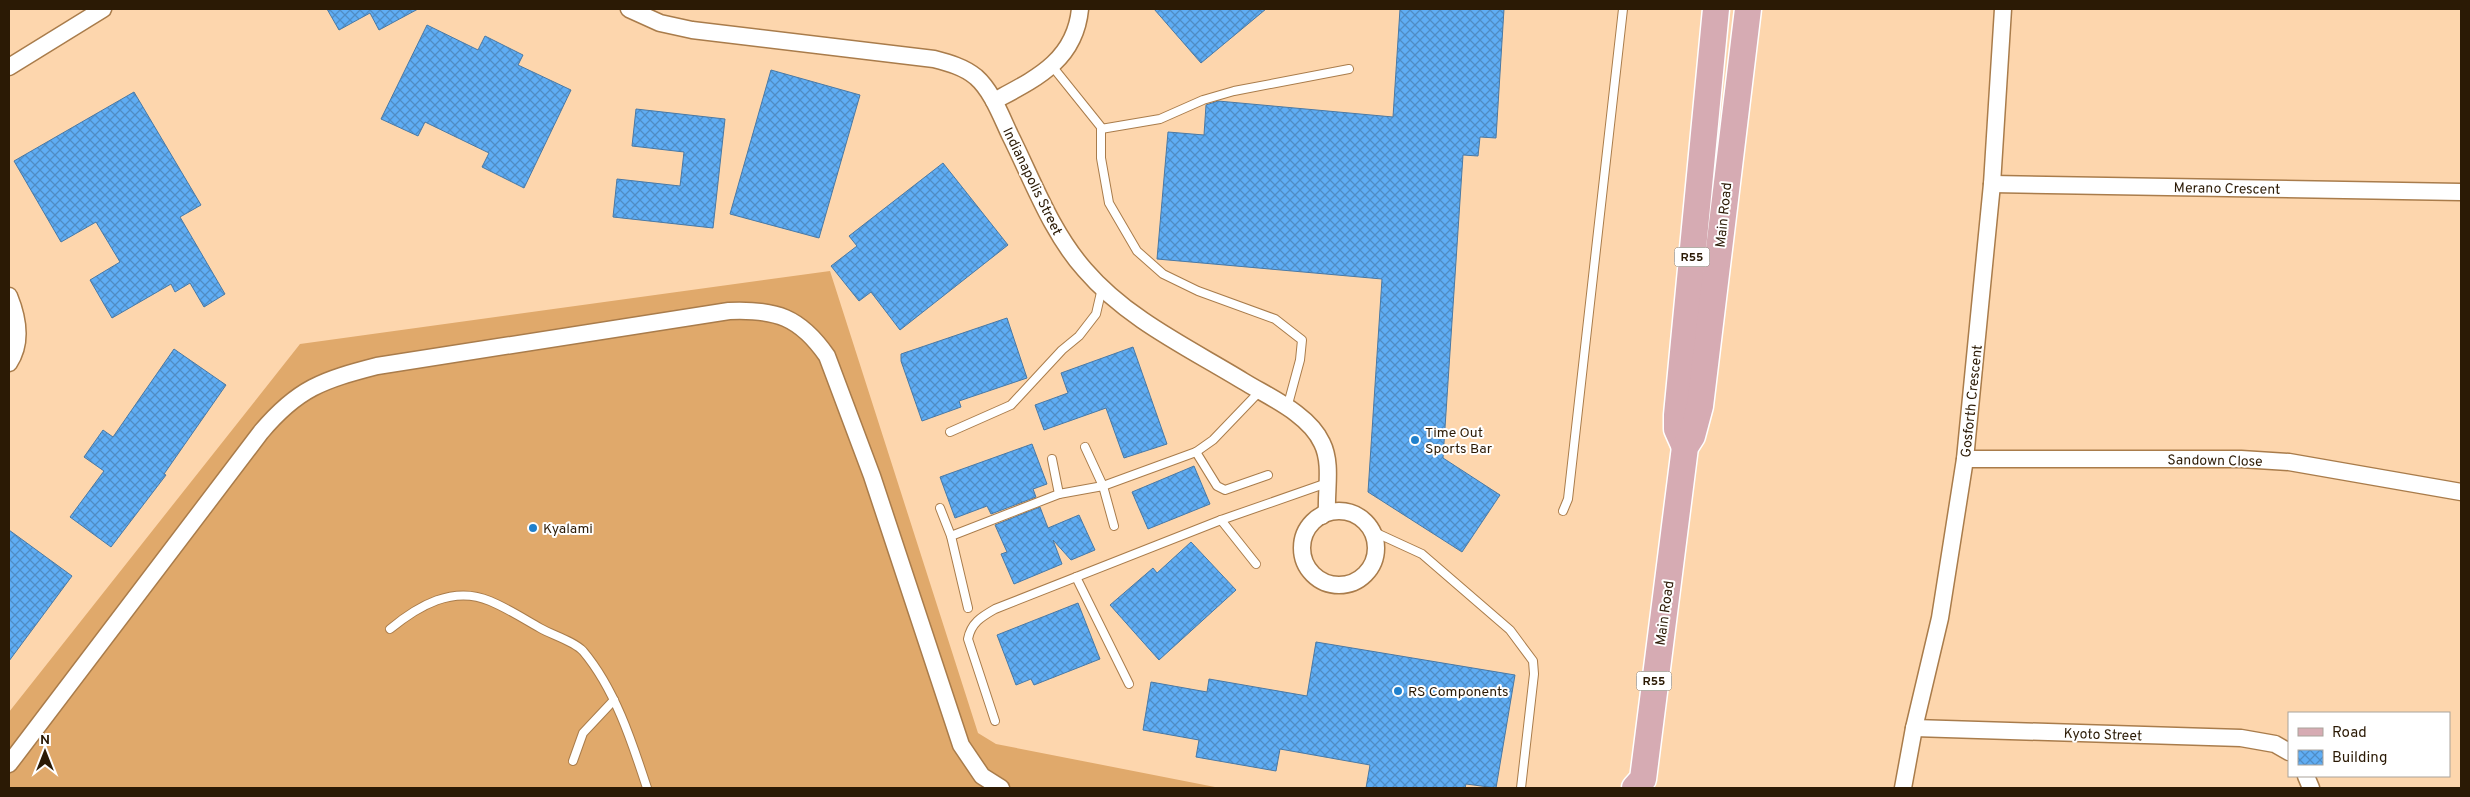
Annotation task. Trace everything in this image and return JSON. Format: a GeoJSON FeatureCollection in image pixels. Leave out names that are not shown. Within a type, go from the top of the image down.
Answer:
{"type":"FeatureCollection","features":[{"type":"Feature","properties":{"kind":"main road","name":"Main Road"},"geometry":{"type":"LineString","coordinates":[[1685,448],[1677,429],[1677,415],[1716,9]]}},
{"type":"Feature","properties":{"kind":"main road","name":"Main Road"},"geometry":{"type":"LineString","coordinates":[[1643,785],[1685,448],[1692,436],[1700,406],[1748,9]]}},
{"type":"Feature","properties":{"kind":"street"},"geometry":{"type":"LineString","coordinates":[[9,66],[103,9]]}},
{"type":"Feature","properties":{"kind":"street","name":"Indianapolis Street"},"geometry":{"type":"LineString","coordinates":[[629,9],[660,23],[692,30],[934,59],[958,66],[976,77],[994,101],[1061,238],[1085,270],[1102,287],[1142,320],[1287,408],[1312,429],[1322,442],[1328,457],[1327,510],[1322,516]]}},
{"type":"Feature","properties":{"kind":"street"},"geometry":{"type":"LineString","coordinates":[[994,101],[1032,81],[1052,66],[1075,35],[1080,9]]}},
{"type":"Feature","properties":{"kind":"street","name":"Gosforth Crescent"},"geometry":{"type":"LineString","coordinates":[[1903,788],[1914,728],[1940,618],[1965,460],[1992,184],[2003,9]]}},
{"type":"Feature","properties":{"kind":"street","name":"Merano Crescent"},"geometry":{"type":"LineString","coordinates":[[1992,184],[2461,192]]}},
{"type":"Feature","properties":{"kind":"street"},"geometry":{"type":"LineString","coordinates":[[9,296],[16,317],[18,332],[17,344],[9,363]]}},
{"type":"Feature","properties":{"kind":"street"},"geometry":{"type":"LineString","coordinates":[[9,764],[261,432],[276,414],[303,391],[341,375],[377,366],[729,311],[758,310],[781,315],[804,329],[816,340],[827,356],[872,476],[962,745],[982,776],[1001,788]]}},
{"type":"Feature","properties":{"kind":"street","name":"Sandown Close"},"geometry":{"type":"LineString","coordinates":[[1965,460],[2242,460],[2289,462],[2461,492]]}},
{"type":"Feature","properties":{"kind":"street"},"geometry":{"type":"LineString","coordinates":[[1344,511],[1365,522],[1372,531],[1376,542],[1373,564],[1367,574],[1357,581],[1346,585],[1324,582],[1314,575],[1307,566],[1302,544],[1312,523],[1322,516],[1344,511]]}},
{"type":"Feature","properties":{"kind":"street","name":"Kyoto Street"},"geometry":{"type":"LineString","coordinates":[[1914,728],[2241,738],[2275,744],[2288,751]]}},
{"type":"Feature","properties":{"kind":"lane"},"geometry":{"type":"LineString","coordinates":[[1564,511],[1568,499],[1623,9]]}},
{"type":"Feature","properties":{"kind":"lane"},"geometry":{"type":"LineString","coordinates":[[1052,66],[1100,129],[1101,158],[1109,203],[1137,251],[1163,274],[1198,291],[1275,319],[1302,340],[1300,360],[1287,408]]}},
{"type":"Feature","properties":{"kind":"lane"},"geometry":{"type":"LineString","coordinates":[[1100,129],[1160,119],[1203,100],[1234,91],[1349,69]]}},
{"type":"Feature","properties":{"kind":"lane"},"geometry":{"type":"LineString","coordinates":[[950,432],[1011,405],[1062,350],[1078,336],[1096,314],[1102,287]]}},
{"type":"Feature","properties":{"kind":"lane"},"geometry":{"type":"LineString","coordinates":[[951,536],[1059,494],[1103,486],[1196,452],[1213,440],[1260,391]]}},
{"type":"Feature","properties":{"kind":"lane"},"geometry":{"type":"LineString","coordinates":[[1085,447],[1103,486],[1114,526]]}},
{"type":"Feature","properties":{"kind":"lane"},"geometry":{"type":"LineString","coordinates":[[1196,452],[1217,486],[1225,490],[1268,475]]}},
{"type":"Feature","properties":{"kind":"lane"},"geometry":{"type":"LineString","coordinates":[[1052,459],[1059,494]]}},
{"type":"Feature","properties":{"kind":"lane"},"geometry":{"type":"LineString","coordinates":[[995,722],[968,639],[970,628],[979,618],[995,609],[1221,520],[1327,483]]}},
{"type":"Feature","properties":{"kind":"lane"},"geometry":{"type":"LineString","coordinates":[[940,508],[951,536],[968,608]]}},
{"type":"Feature","properties":{"kind":"lane"},"geometry":{"type":"LineString","coordinates":[[1221,520],[1256,564]]}},
{"type":"Feature","properties":{"kind":"lane"},"geometry":{"type":"LineString","coordinates":[[1372,531],[1422,554],[1510,630],[1526,649],[1533,661],[1534,674],[1521,788]]}},
{"type":"Feature","properties":{"kind":"lane"},"geometry":{"type":"LineString","coordinates":[[1076,577],[1129,684]]}},
{"type":"Feature","properties":{"kind":"lane"},"geometry":{"type":"LineString","coordinates":[[390,629],[410,613],[430,603],[451,596],[468,596],[489,600],[582,649],[614,700],[646,788]]}},
{"type":"Feature","properties":{"kind":"lane"},"geometry":{"type":"LineString","coordinates":[[573,761],[583,733],[614,700]]}},
{"type":"Feature","properties":{"kind":"shaded area","name":"Kyalami"},"geometry":{"type":"Polygon","coordinates":[[[830,271],[978,733],[996,744],[1220,788],[9,788],[9,712],[300,344],[830,271]]]}},
{"type":"Feature","properties":{"kind":"building"},"geometry":{"type":"Polygon","coordinates":[[[327,9],[418,9],[379,30],[370,13],[339,30],[327,9]]]}},
{"type":"Feature","properties":{"kind":"building"},"geometry":{"type":"Polygon","coordinates":[[[1154,9],[1266,9],[1201,63],[1154,9]]]}},
{"type":"Feature","properties":{"kind":"building"},"geometry":{"type":"Polygon","coordinates":[[[1400,9],[1504,9],[1496,138],[1480,137],[1478,156],[1463,155],[1443,458],[1500,495],[1462,552],[1368,492],[1382,279],[1157,259],[1168,132],[1204,135],[1206,105],[1218,101],[1393,117],[1400,9]]]}},
{"type":"Feature","properties":{"kind":"building"},"geometry":{"type":"Polygon","coordinates":[[[427,25],[478,50],[485,36],[523,55],[518,65],[571,90],[524,188],[482,167],[489,153],[425,122],[418,136],[381,119],[427,25]]]}},
{"type":"Feature","properties":{"kind":"building"},"geometry":{"type":"Polygon","coordinates":[[[771,70],[860,95],[819,238],[730,214],[771,70]]]}},
{"type":"Feature","properties":{"kind":"building"},"geometry":{"type":"Polygon","coordinates":[[[134,92],[201,205],[180,217],[225,294],[204,307],[190,283],[175,292],[171,284],[112,318],[90,280],[120,262],[96,222],[61,242],[14,161],[134,92]]]}},
{"type":"Feature","properties":{"kind":"building"},"geometry":{"type":"Polygon","coordinates":[[[636,109],[725,119],[713,228],[613,217],[617,179],[680,186],[684,152],[632,146],[636,109]]]}},
{"type":"Feature","properties":{"kind":"building"},"geometry":{"type":"Polygon","coordinates":[[[943,163],[1008,245],[900,330],[871,292],[859,301],[831,266],[857,246],[849,236],[943,163]]]}},
{"type":"Feature","properties":{"kind":"building"},"geometry":{"type":"Polygon","coordinates":[[[1007,318],[1027,378],[959,401],[961,407],[922,421],[901,361],[901,354],[1007,318]]]}},
{"type":"Feature","properties":{"kind":"building"},"geometry":{"type":"Polygon","coordinates":[[[1133,347],[1167,444],[1124,458],[1106,408],[1044,430],[1035,405],[1068,393],[1061,373],[1133,347]]]}},
{"type":"Feature","properties":{"kind":"building"},"geometry":{"type":"Polygon","coordinates":[[[174,349],[226,385],[164,474],[166,475],[111,547],[70,517],[104,471],[84,457],[103,430],[113,437],[174,349]]]}},
{"type":"Feature","properties":{"kind":"building"},"geometry":{"type":"Polygon","coordinates":[[[1032,444],[1047,484],[1033,489],[1036,497],[991,514],[987,506],[955,518],[940,477],[1032,444]]]}},
{"type":"Feature","properties":{"kind":"building"},"geometry":{"type":"Polygon","coordinates":[[[1194,466],[1210,504],[1148,529],[1132,492],[1194,466]]]}},
{"type":"Feature","properties":{"kind":"building"},"geometry":{"type":"Polygon","coordinates":[[[1040,507],[1048,528],[1079,515],[1095,550],[1071,560],[1053,540],[1062,564],[1014,584],[1001,554],[1007,552],[995,525],[1040,507]]]}},
{"type":"Feature","properties":{"kind":"building"},"geometry":{"type":"Polygon","coordinates":[[[9,530],[72,576],[9,661],[9,530]]]}},
{"type":"Feature","properties":{"kind":"building"},"geometry":{"type":"Polygon","coordinates":[[[1191,542],[1236,590],[1159,660],[1110,605],[1153,568],[1157,573],[1191,542]]]}},
{"type":"Feature","properties":{"kind":"building"},"geometry":{"type":"Polygon","coordinates":[[[1078,603],[1100,659],[1034,685],[1031,679],[1016,685],[997,635],[1078,603]]]}},
{"type":"Feature","properties":{"kind":"building"},"geometry":{"type":"Polygon","coordinates":[[[1316,642],[1515,675],[1496,788],[1466,784],[1465,788],[1366,788],[1370,765],[1280,749],[1276,771],[1196,757],[1199,740],[1143,730],[1151,682],[1207,692],[1209,679],[1307,696],[1316,642]]]}},
{"type":"Feature","properties":{"kind":"place","name":"Time Out Sports Bar"},"geometry":{"type":"Point","coordinates":[1415,440]}},
{"type":"Feature","properties":{"kind":"place","name":"Kyalami"},"geometry":{"type":"Point","coordinates":[533,528]}},
{"type":"Feature","properties":{"kind":"place","name":"RS Components"},"geometry":{"type":"Point","coordinates":[1398,691]}}]}
